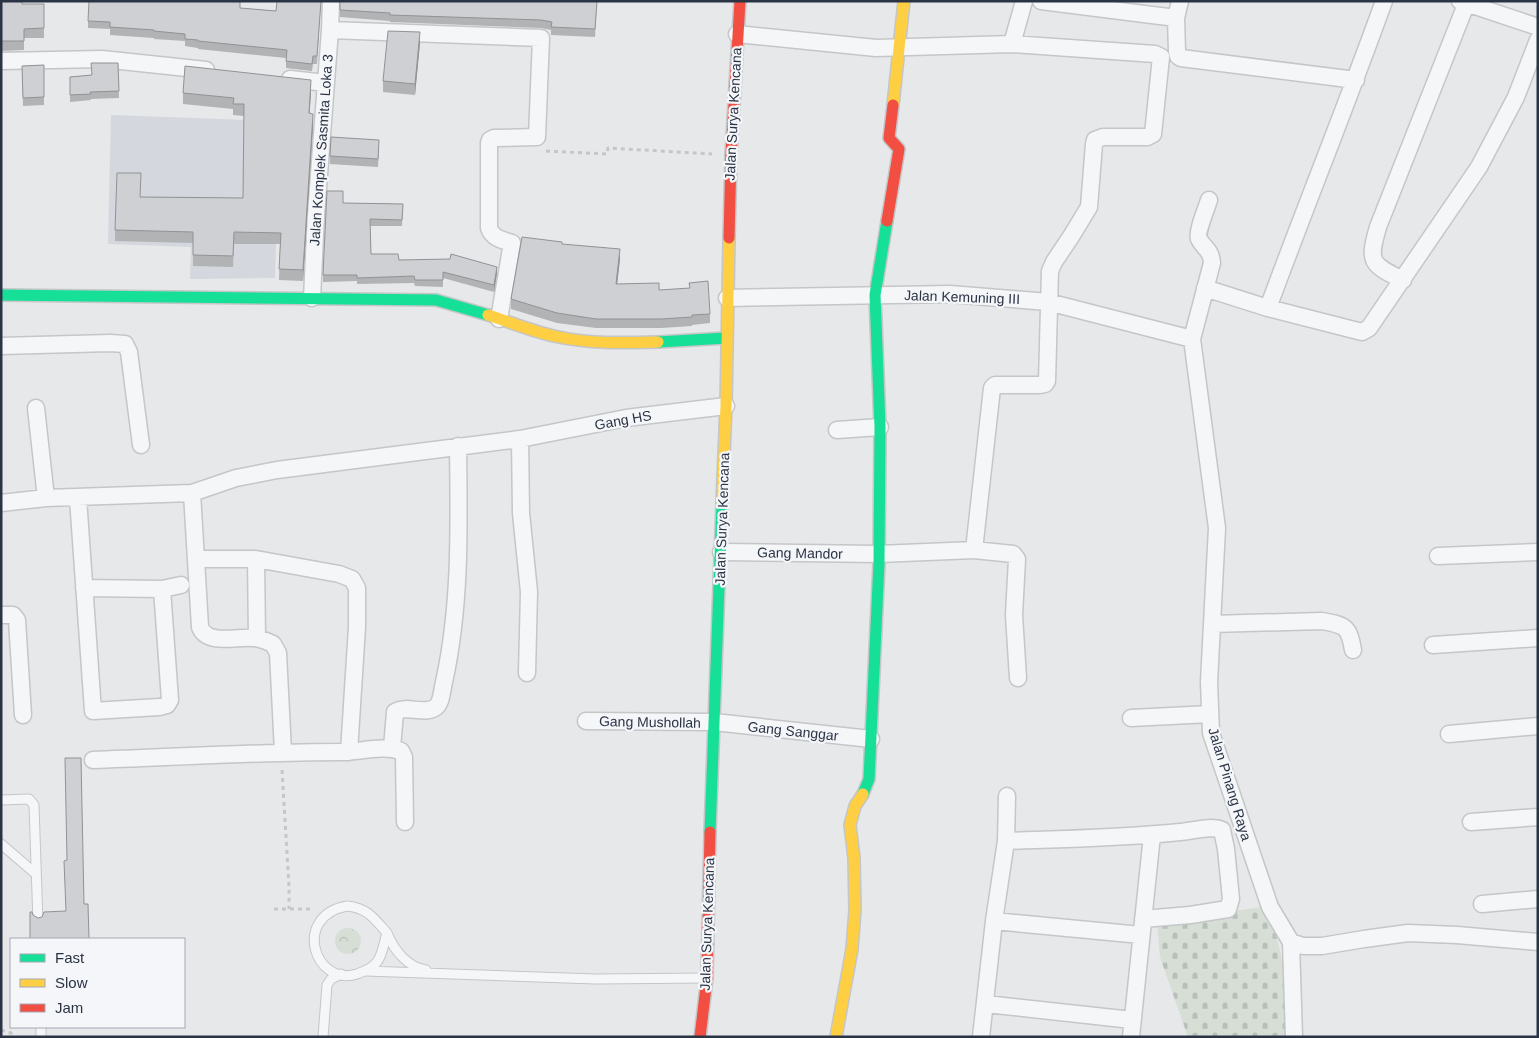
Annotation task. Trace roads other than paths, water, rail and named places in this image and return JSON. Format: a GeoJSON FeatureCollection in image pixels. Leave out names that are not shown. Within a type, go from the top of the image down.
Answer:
{"type":"FeatureCollection","features":[{"type":"Feature","properties":{"kind":"street","name":"Jalan Komplek Sasmita Loka 3"},"geometry":{"type":"LineString","coordinates":[[312,298],[331,1]]}},
{"type":"Feature","properties":{"kind":"street"},"geometry":{"type":"LineString","coordinates":[[729,1],[740,1]]}},
{"type":"Feature","properties":{"kind":"street","name":"Jalan Surya Kencana"},"geometry":{"type":"LineString","coordinates":[[700,1037],[707,978],[714,722],[726,406],[730,155],[740,1]]}},
{"type":"Feature","properties":{"kind":"street"},"geometry":{"type":"LineString","coordinates":[[836,1037],[852,949],[855,910],[854,858],[850,826],[854,806],[865,791],[870,779],[879,554],[880,427],[875,295],[899,149],[889,138],[904,1]]}},
{"type":"Feature","properties":{"kind":"street"},"geometry":{"type":"LineString","coordinates":[[1012,44],[1024,1]]}},
{"type":"Feature","properties":{"kind":"street"},"geometry":{"type":"LineString","coordinates":[[1041,1],[1176,18]]}},
{"type":"Feature","properties":{"kind":"street"},"geometry":{"type":"LineString","coordinates":[[1180,1],[1176,18],[1177,52],[1181,58],[1356,80]]}},
{"type":"Feature","properties":{"kind":"street"},"geometry":{"type":"LineString","coordinates":[[1268,308],[1312,188],[1356,80],[1384,1]]}},
{"type":"Feature","properties":{"kind":"street"},"geometry":{"type":"LineString","coordinates":[[1403,280],[1375,264],[1372,250],[1378,227],[1464,2],[1538,27]]}},
{"type":"Feature","properties":{"kind":"street"},"geometry":{"type":"LineString","coordinates":[[330,30],[542,38],[537,137],[494,138],[489,143],[489,228],[496,238],[512,243],[499,319]]}},
{"type":"Feature","properties":{"kind":"street"},"geometry":{"type":"LineString","coordinates":[[737,34],[851,46],[900,47],[1012,44],[1160,55],[1162,61],[1153,134],[1147,136],[1103,137],[1095,140],[1089,207],[1050,271],[1047,381],[1045,384],[1039,385],[995,385],[992,388],[974,550]]}},
{"type":"Feature","properties":{"kind":"street"},"geometry":{"type":"LineString","coordinates":[[1205,288],[1268,308],[1362,332],[1369,328],[1479,167],[1516,97],[1538,40]]}},
{"type":"Feature","properties":{"kind":"street"},"geometry":{"type":"LineString","coordinates":[[1,61],[102,59],[220,71]]}},
{"type":"Feature","properties":{"kind":"street"},"geometry":{"type":"LineString","coordinates":[[278,78],[326,83]]}},
{"type":"Feature","properties":{"kind":"street"},"geometry":{"type":"LineString","coordinates":[[1192,339],[1212,263],[1211,257],[1198,235],[1209,200]]}},
{"type":"Feature","properties":{"kind":"street"},"geometry":{"type":"LineString","coordinates":[[1,294],[139,298],[436,300],[463,306],[555,336],[599,341],[662,342],[726,338]]}},
{"type":"Feature","properties":{"kind":"street","name":"Jalan Kemuning III"},"geometry":{"type":"LineString","coordinates":[[727,298],[950,294],[1048,302],[1192,339]]}},
{"type":"Feature","properties":{"kind":"street","name":"Jalan Pinang Raya"},"geometry":{"type":"LineString","coordinates":[[1192,339],[1217,528],[1209,682],[1212,733],[1270,907],[1291,942]]}},
{"type":"Feature","properties":{"kind":"street"},"geometry":{"type":"LineString","coordinates":[[1,346],[110,342],[125,344],[129,352],[141,445]]}},
{"type":"Feature","properties":{"kind":"street","name":"Gang HS"},"geometry":{"type":"LineString","coordinates":[[1,503],[46,498],[192,492],[236,478],[278,470],[520,439],[626,418],[726,406]]}},
{"type":"Feature","properties":{"kind":"street"},"geometry":{"type":"LineString","coordinates":[[36,408],[46,498]]}},
{"type":"Feature","properties":{"kind":"street"},"geometry":{"type":"LineString","coordinates":[[836,430],[880,427]]}},
{"type":"Feature","properties":{"kind":"street"},"geometry":{"type":"LineString","coordinates":[[520,439],[521,513],[529,592],[527,673]]}},
{"type":"Feature","properties":{"kind":"street"},"geometry":{"type":"LineString","coordinates":[[392,748],[396,712],[400,709],[426,711],[437,706],[443,686],[452,640],[457,589],[459,522],[458,446]]}},
{"type":"Feature","properties":{"kind":"street"},"geometry":{"type":"LineString","coordinates":[[192,492],[201,631],[215,638],[258,638],[273,644],[278,653],[283,752]]}},
{"type":"Feature","properties":{"kind":"street"},"geometry":{"type":"LineString","coordinates":[[78,498],[93,711],[159,707],[166,705],[170,700],[162,589]]}},
{"type":"Feature","properties":{"kind":"street","name":"Gang Mandor"},"geometry":{"type":"LineString","coordinates":[[721,552],[879,554],[974,550],[1013,554],[1016,556],[1014,615],[1018,678]]}},
{"type":"Feature","properties":{"kind":"street"},"geometry":{"type":"LineString","coordinates":[[1438,556],[1538,552]]}},
{"type":"Feature","properties":{"kind":"street"},"geometry":{"type":"LineString","coordinates":[[197,559],[256,559],[339,574],[352,579],[357,588],[349,752]]}},
{"type":"Feature","properties":{"kind":"street"},"geometry":{"type":"LineString","coordinates":[[256,559],[258,638]]}},
{"type":"Feature","properties":{"kind":"street"},"geometry":{"type":"LineString","coordinates":[[84,588],[162,589],[181,586]]}},
{"type":"Feature","properties":{"kind":"street"},"geometry":{"type":"LineString","coordinates":[[1,615],[13,615],[17,620],[23,715]]}},
{"type":"Feature","properties":{"kind":"street"},"geometry":{"type":"LineString","coordinates":[[1212,624],[1322,622],[1340,624],[1350,634],[1353,650]]}},
{"type":"Feature","properties":{"kind":"street"},"geometry":{"type":"LineString","coordinates":[[1433,644],[1538,638]]}},
{"type":"Feature","properties":{"kind":"street"},"geometry":{"type":"LineString","coordinates":[[1131,718],[1210,714]]}},
{"type":"Feature","properties":{"kind":"street","name":"Gang Mushollah"},"geometry":{"type":"LineString","coordinates":[[586,721],[714,722]]}},
{"type":"Feature","properties":{"kind":"street","name":"Gang Sanggar"},"geometry":{"type":"LineString","coordinates":[[714,722],[871,739]]}},
{"type":"Feature","properties":{"kind":"street"},"geometry":{"type":"LineString","coordinates":[[1449,734],[1538,726]]}},
{"type":"Feature","properties":{"kind":"street"},"geometry":{"type":"LineString","coordinates":[[93,760],[283,752],[349,752],[392,748],[401,751],[404,757],[405,822]]}},
{"type":"Feature","properties":{"kind":"street"},"geometry":{"type":"LineString","coordinates":[[981,1037],[994,921],[1006,842],[1007,796]]}},
{"type":"Feature","properties":{"kind":"street"},"geometry":{"type":"LineString","coordinates":[[1471,822],[1538,817]]}},
{"type":"Feature","properties":{"kind":"street"},"geometry":{"type":"LineString","coordinates":[[994,921],[1142,927],[1190,915],[1225,910],[1228,909],[1231,902],[1226,849],[1222,830],[1205,829],[1152,835],[1006,842]]}},
{"type":"Feature","properties":{"kind":"street"},"geometry":{"type":"LineString","coordinates":[[986,1004],[1132,1029],[1152,835]]}},
{"type":"Feature","properties":{"kind":"street"},"geometry":{"type":"LineString","coordinates":[[1482,904],[1538,899]]}},
{"type":"Feature","properties":{"kind":"street"},"geometry":{"type":"LineString","coordinates":[[1294,1037],[1291,942],[1303,946],[1322,946],[1408,933],[1456,934],[1538,942]]}},
{"type":"Feature","properties":{"kind":"lane"},"geometry":{"type":"LineString","coordinates":[[1,800],[28,799],[32,800],[34,805],[38,923]]}},
{"type":"Feature","properties":{"kind":"lane"},"geometry":{"type":"LineString","coordinates":[[1,844],[36,874]]}},
{"type":"Feature","properties":{"kind":"lane"},"geometry":{"type":"LineString","coordinates":[[442,972],[422,969],[400,955],[374,916],[366,910],[347,906],[337,908],[328,912],[316,928],[314,948],[318,957],[332,971],[351,976],[366,971],[442,972],[596,979],[707,978]]}},
{"type":"Feature","properties":{"kind":"lane"},"geometry":{"type":"LineString","coordinates":[[366,971],[376,962],[381,954],[386,933]]}},
{"type":"Feature","properties":{"kind":"lane"},"geometry":{"type":"LineString","coordinates":[[322,1037],[327,985],[331,979],[340,974]]}}]}
